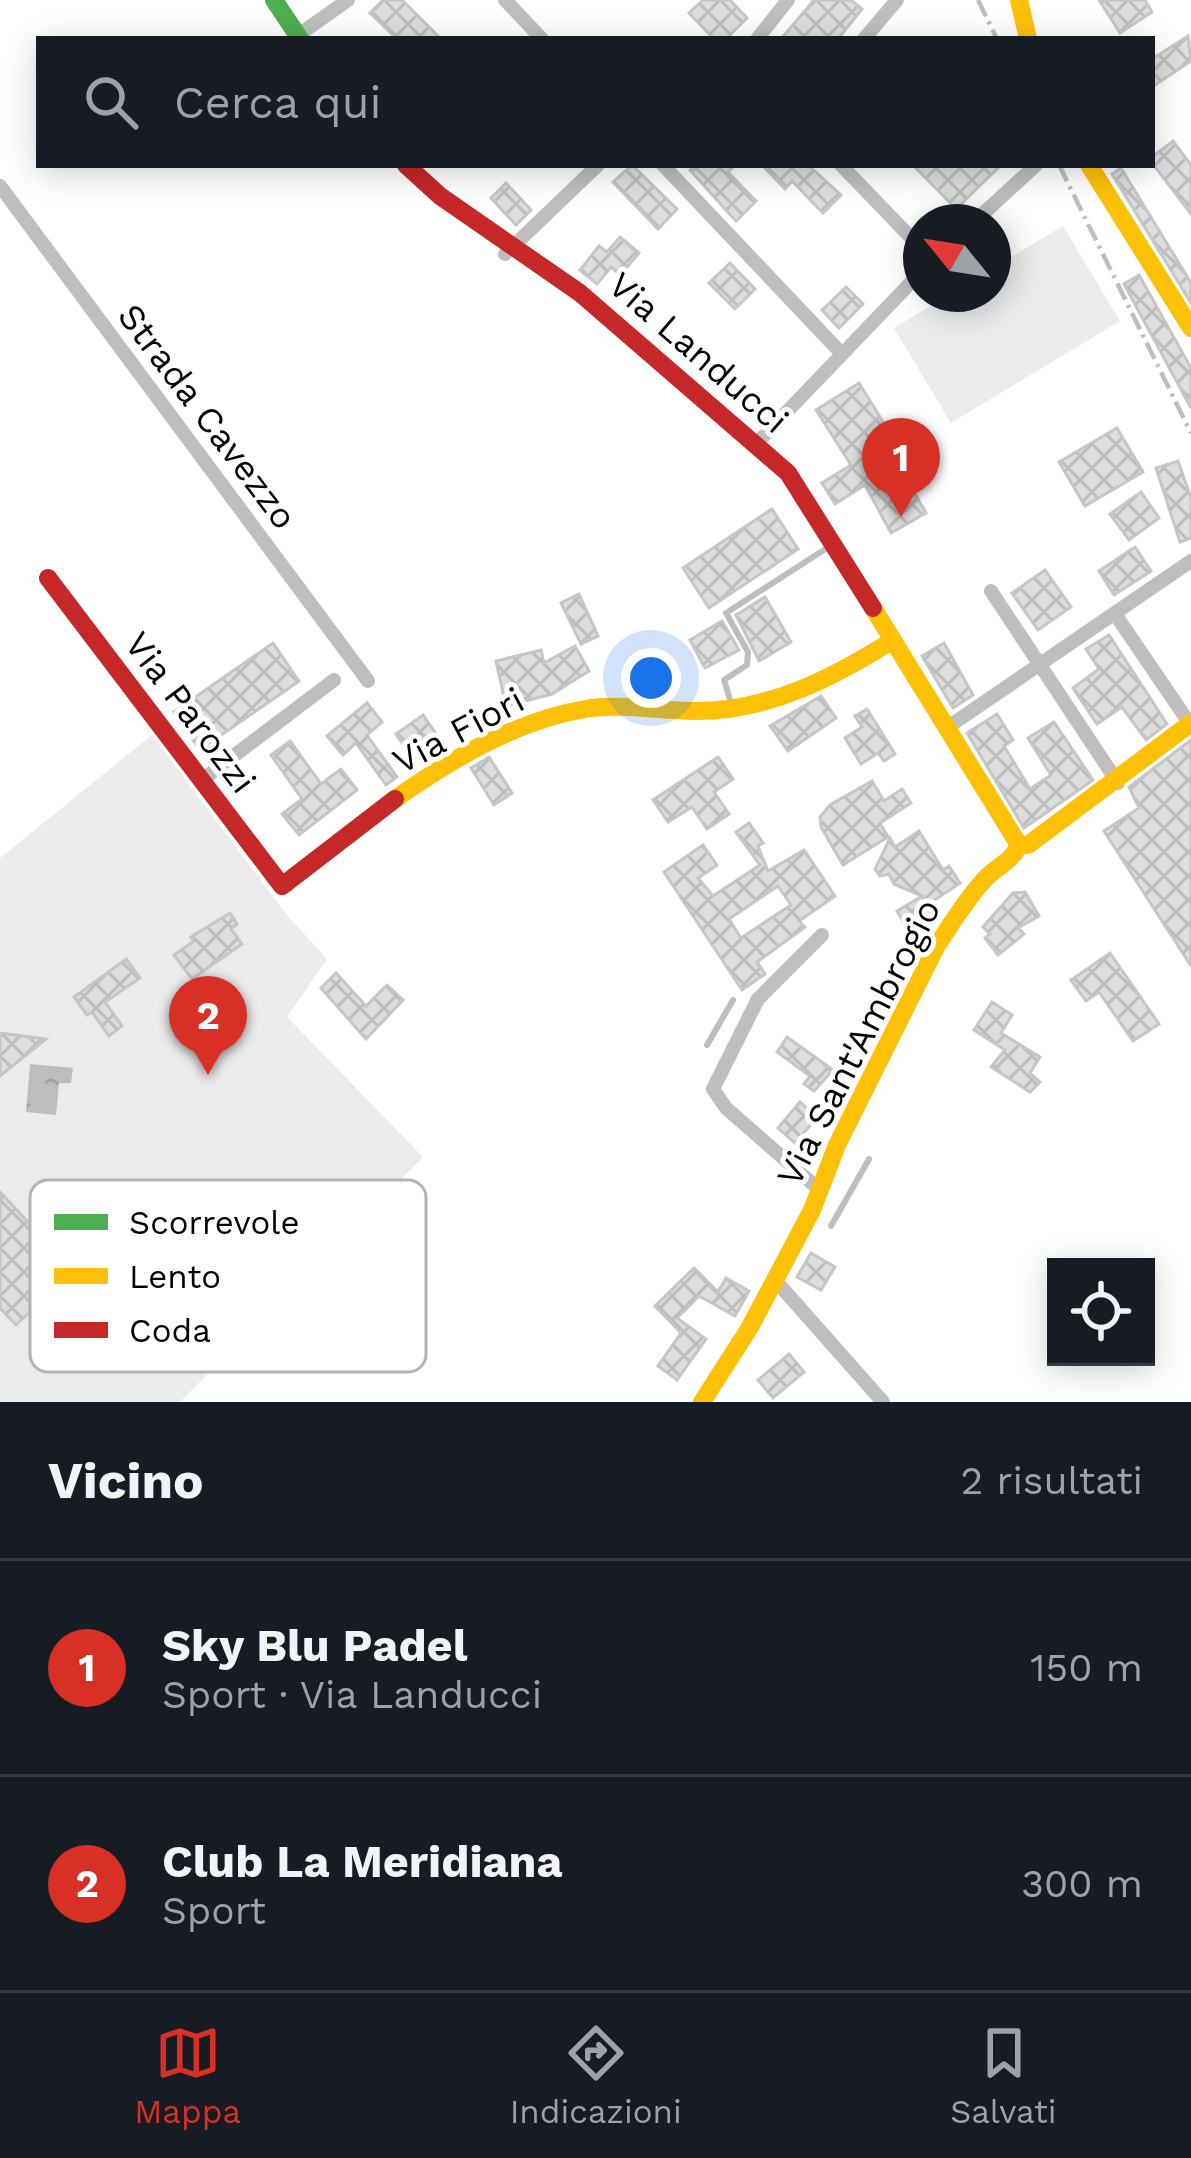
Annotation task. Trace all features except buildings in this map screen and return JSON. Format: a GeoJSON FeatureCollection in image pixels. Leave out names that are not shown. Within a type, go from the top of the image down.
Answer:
{"type":"FeatureCollection","features":[{"type":"Feature","properties":{"kind":"street"},"geometry":{"type":"LineString","coordinates":[[274,0],[297,36]]}},
{"type":"Feature","properties":{"kind":"street"},"geometry":{"type":"LineString","coordinates":[[301,36],[348,0]]}},
{"type":"Feature","properties":{"kind":"street"},"geometry":{"type":"LineString","coordinates":[[505,0],[539,36]]}},
{"type":"Feature","properties":{"kind":"street"},"geometry":{"type":"LineString","coordinates":[[759,36],[788,0]]}},
{"type":"Feature","properties":{"kind":"street"},"geometry":{"type":"LineString","coordinates":[[867,36],[897,0]]}},
{"type":"Feature","properties":{"kind":"street"},"geometry":{"type":"LineString","coordinates":[[1019,0],[1027,36]]}},
{"type":"Feature","properties":{"kind":"street","name":"Via Landucci"},"geometry":{"type":"LineString","coordinates":[[409,168],[509,249],[580,292],[788,473],[1019,845]]}},
{"type":"Feature","properties":{"kind":"street"},"geometry":{"type":"LineString","coordinates":[[509,249],[595,168]]}},
{"type":"Feature","properties":{"kind":"street"},"geometry":{"type":"LineString","coordinates":[[666,168],[842,354]]}},
{"type":"Feature","properties":{"kind":"street"},"geometry":{"type":"LineString","coordinates":[[844,168],[903,229]]}},
{"type":"Feature","properties":{"kind":"street"},"geometry":{"type":"LineString","coordinates":[[994,204],[1033,168]]}},
{"type":"Feature","properties":{"kind":"street"},"geometry":{"type":"LineString","coordinates":[[1091,168],[1191,328]]}},
{"type":"Feature","properties":{"kind":"street","name":"Strada Cavezzo"},"geometry":{"type":"LineString","coordinates":[[0,186],[368,681]]}},
{"type":"Feature","properties":{"kind":"street"},"geometry":{"type":"LineString","coordinates":[[756,444],[903,291]]}},
{"type":"Feature","properties":{"kind":"street"},"geometry":{"type":"LineString","coordinates":[[948,727],[1191,561]]}},
{"type":"Feature","properties":{"kind":"street","name":"Via Parozzi"},"geometry":{"type":"LineString","coordinates":[[48,578],[282,886]]}},
{"type":"Feature","properties":{"kind":"street"},"geometry":{"type":"LineString","coordinates":[[991,591],[1117,781]]}},
{"type":"Feature","properties":{"kind":"street"},"geometry":{"type":"LineString","coordinates":[[1115,614],[1190,724]]}},
{"type":"Feature","properties":{"kind":"street","name":"Via Fiori"},"geometry":{"type":"LineString","coordinates":[[282,886],[370,815],[454,762],[525,726],[583,709],[709,711],[772,702],[833,678],[892,640]]}},
{"type":"Feature","properties":{"kind":"street"},"geometry":{"type":"LineString","coordinates":[[202,780],[334,680]]}},
{"type":"Feature","properties":{"kind":"street","name":"Via Sant'Ambrogio"},"geometry":{"type":"LineString","coordinates":[[702,1402],[775,1280],[822,1188],[836,1144],[936,946],[964,903],[990,873],[1015,855],[1019,845],[1028,844],[1190,724]]}},
{"type":"Feature","properties":{"kind":"street"},"geometry":{"type":"LineString","coordinates":[[822,935],[758,999],[713,1089],[726,1108],[822,1188]]}},
{"type":"Feature","properties":{"kind":"street"},"geometry":{"type":"LineString","coordinates":[[775,1280],[884,1402]]}},
{"type":"Feature","properties":{"kind":"lane"},"geometry":{"type":"LineString","coordinates":[[733,708],[724,680],[747,665],[748,652],[726,613],[833,544]]}},
{"type":"Feature","properties":{"kind":"lane"},"geometry":{"type":"LineString","coordinates":[[707,1046],[733,1000]]}},
{"type":"Feature","properties":{"kind":"lane"},"geometry":{"type":"LineString","coordinates":[[831,1226],[868,1160]]}},
{"type":"Feature","properties":{"kind":"lane"},"geometry":{"type":"LineString","coordinates":[[822,1188],[847,1197]]}},
{"type":"Feature","properties":{"kind":"shaded area"},"geometry":{"type":"Polygon","coordinates":[[[1063,226],[1120,321],[951,423],[894,328],[920,312],[1011,312],[1011,257],[1063,226]]]}},
{"type":"Feature","properties":{"kind":"shaded area"},"geometry":{"type":"Polygon","coordinates":[[[152,735],[286,914],[327,959],[287,1017],[423,1157],[400,1180],[30,1180],[30,1372],[210,1372],[180,1402],[0,1402],[0,858],[152,735]]]}},
{"type":"Feature","properties":{"kind":"water"},"geometry":{"type":"Polygon","coordinates":[[[30,1064],[73,1068],[71,1083],[59,1083],[56,1115],[26,1112],[30,1064]]]}},
{"type":"Feature","properties":{"kind":"railway"},"geometry":{"type":"LineString","coordinates":[[978,0],[996,36]]}},
{"type":"Feature","properties":{"kind":"railway"},"geometry":{"type":"LineString","coordinates":[[1060,168],[1191,433]]}},
{"type":"Feature","properties":{"kind":"traffic: fast"},"geometry":{"type":"LineString","coordinates":[[274,0],[298,36]]}},
{"type":"Feature","properties":{"kind":"traffic: slow"},"geometry":{"type":"LineString","coordinates":[[1019,0],[1027,36]]}},
{"type":"Feature","properties":{"kind":"traffic: slow"},"geometry":{"type":"LineString","coordinates":[[1091,168],[1191,328]]}},
{"type":"Feature","properties":{"kind":"traffic: slow"},"geometry":{"type":"LineString","coordinates":[[873,608],[1019,845]]}},
{"type":"Feature","properties":{"kind":"traffic: slow"},"geometry":{"type":"LineString","coordinates":[[395,799],[462,756],[534,722],[599,707],[696,711],[749,705],[824,679],[893,640]]}},
{"type":"Feature","properties":{"kind":"traffic: slow"},"geometry":{"type":"LineString","coordinates":[[702,1402],[750,1327],[812,1210],[837,1145],[936,947],[964,904],[1019,845],[1028,845],[1191,723]]}},
{"type":"Feature","properties":{"kind":"traffic: jam"},"geometry":{"type":"LineString","coordinates":[[409,168],[440,196],[580,293],[788,473],[873,608]]}},
{"type":"Feature","properties":{"kind":"traffic: jam"},"geometry":{"type":"LineString","coordinates":[[48,578],[282,886],[395,799]]}},
{"type":"Feature","properties":{"kind":"place","name":"Sky Blu Padel"},"geometry":{"type":"Point","coordinates":[901,517]}},
{"type":"Feature","properties":{"kind":"place","name":"Club La Meridiana"},"geometry":{"type":"Point","coordinates":[208,1075]}}]}
